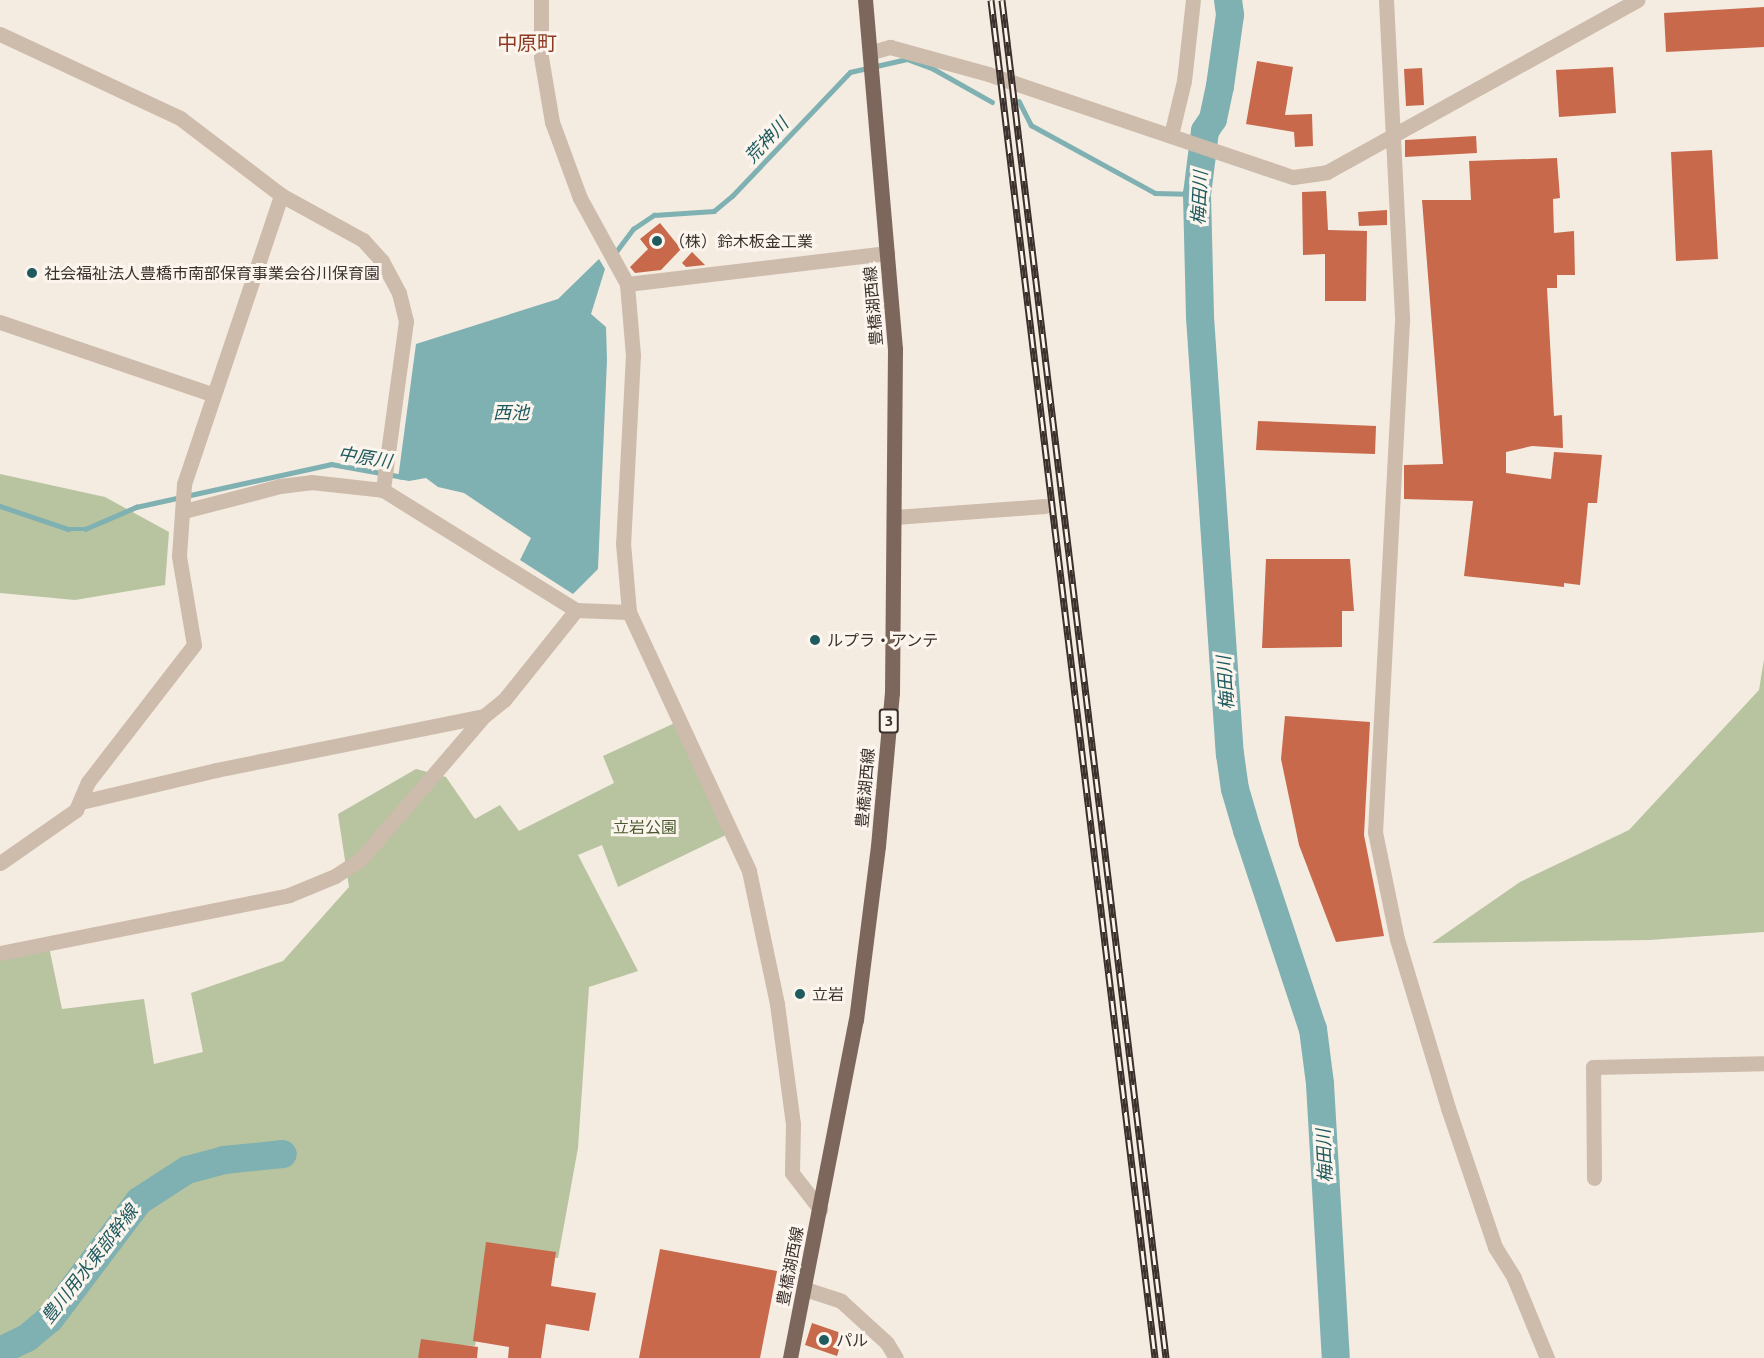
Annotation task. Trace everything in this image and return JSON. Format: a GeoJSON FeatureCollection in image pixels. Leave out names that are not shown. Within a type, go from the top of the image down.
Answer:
{"type":"FeatureCollection","features":[{"type":"Feature","properties":{"kind":"main road","name":"豊橋湖西線"},"geometry":{"type":"LineString","coordinates":[[790,1358],[856,1020],[878,846],[892,693],[895,349],[865,0]]}},
{"type":"Feature","properties":{"kind":"street"},"geometry":{"type":"LineString","coordinates":[[541,0],[541,57],[552,122],[580,198],[605,248],[627,284],[633,356],[623,543],[629,612],[749,871],[777,1004],[793,1125],[792,1173],[820,1209]]}},
{"type":"Feature","properties":{"kind":"street"},"geometry":{"type":"LineString","coordinates":[[1174,136],[1184,81],[1193,0]]}},
{"type":"Feature","properties":{"kind":"street"},"geometry":{"type":"LineString","coordinates":[[1386,0],[1395,136],[1402,321],[1375,832],[1397,939],[1448,1108],[1495,1246],[1519,1289],[1547,1358]]}},
{"type":"Feature","properties":{"kind":"street"},"geometry":{"type":"LineString","coordinates":[[872,64],[890,47],[988,74],[1293,177],[1327,172],[1637,0]]}},
{"type":"Feature","properties":{"kind":"street"},"geometry":{"type":"LineString","coordinates":[[0,34],[180,118],[281,195],[363,240],[382,261],[399,293],[406,321],[383,487]]}},
{"type":"Feature","properties":{"kind":"street"},"geometry":{"type":"LineString","coordinates":[[81,802],[88,782],[194,645],[179,556],[185,507],[184,485],[211,394],[281,195]]}},
{"type":"Feature","properties":{"kind":"street"},"geometry":{"type":"LineString","coordinates":[[627,284],[887,253]]}},
{"type":"Feature","properties":{"kind":"street"},"geometry":{"type":"LineString","coordinates":[[0,322],[211,394]]}},
{"type":"Feature","properties":{"kind":"street"},"geometry":{"type":"LineString","coordinates":[[185,507],[280,486],[311,482],[383,487],[576,610],[629,612]]}},
{"type":"Feature","properties":{"kind":"street"},"geometry":{"type":"LineString","coordinates":[[895,517],[1045,506]]}},
{"type":"Feature","properties":{"kind":"street"},"geometry":{"type":"LineString","coordinates":[[0,953],[289,895],[335,876],[360,860],[484,716],[504,700],[576,610]]}},
{"type":"Feature","properties":{"kind":"street"},"geometry":{"type":"LineString","coordinates":[[0,863],[81,802],[216,770],[484,716]]}},
{"type":"Feature","properties":{"kind":"street"},"geometry":{"type":"LineString","coordinates":[[1594,1178],[1593,1067],[1764,1063]]}},
{"type":"Feature","properties":{"kind":"street"},"geometry":{"type":"LineString","coordinates":[[804,1289],[841,1301],[887,1343],[896,1358]]}},
{"type":"Feature","properties":{"kind":"green space"},"geometry":{"type":"Polygon","coordinates":[[[0,474],[105,497],[169,532],[165,585],[75,600],[0,593],[0,474]]]}},
{"type":"Feature","properties":{"kind":"green space"},"geometry":{"type":"Polygon","coordinates":[[[1764,659],[1764,932],[1649,940],[1432,943],[1520,882],[1629,830],[1759,690],[1764,659]]]}},
{"type":"Feature","properties":{"kind":"green space","name":"立岩公園"},"geometry":{"type":"Polygon","coordinates":[[[677,722],[728,834],[618,887],[602,845],[578,855],[638,971],[589,987],[578,1148],[558,1258],[492,1255],[475,1346],[428,1343],[422,1358],[0,1358],[0,956],[49,947],[62,1009],[144,999],[154,1064],[203,1052],[191,993],[283,961],[349,887],[338,814],[416,769],[446,777],[475,819],[500,805],[519,831],[614,783],[603,756],[677,722]]]}},
{"type":"Feature","properties":{"kind":"water","name":"西池"},"geometry":{"type":"Polygon","coordinates":[[[599,259],[605,269],[591,314],[606,327],[607,360],[598,569],[573,594],[520,560],[531,538],[464,493],[438,487],[426,478],[409,481],[398,479],[416,344],[558,299],[599,259]]]}},
{"type":"Feature","properties":{"kind":"building"},"geometry":{"type":"Polygon","coordinates":[[[1764,7],[1764,47],[1666,52],[1664,13],[1764,7]]]}},
{"type":"Feature","properties":{"kind":"building"},"geometry":{"type":"Polygon","coordinates":[[[1257,61],[1293,67],[1285,115],[1312,114],[1313,146],[1295,147],[1294,132],[1246,124],[1257,61]]]}},
{"type":"Feature","properties":{"kind":"building"},"geometry":{"type":"Polygon","coordinates":[[[1613,67],[1616,113],[1559,117],[1556,70],[1613,67]]]}},
{"type":"Feature","properties":{"kind":"building"},"geometry":{"type":"Polygon","coordinates":[[[1422,68],[1424,105],[1406,106],[1404,69],[1422,68]]]}},
{"type":"Feature","properties":{"kind":"building"},"geometry":{"type":"Polygon","coordinates":[[[1476,136],[1477,153],[1405,157],[1405,140],[1476,136]]]}},
{"type":"Feature","properties":{"kind":"building"},"geometry":{"type":"Polygon","coordinates":[[[1712,150],[1718,259],[1676,261],[1671,152],[1712,150]]]}},
{"type":"Feature","properties":{"kind":"building"},"geometry":{"type":"Polygon","coordinates":[[[1557,158],[1560,198],[1553,199],[1554,233],[1574,231],[1575,275],[1557,275],[1557,288],[1547,288],[1554,416],[1562,415],[1563,448],[1532,446],[1506,452],[1506,473],[1551,479],[1554,452],[1602,455],[1597,503],[1588,503],[1580,585],[1564,583],[1564,587],[1464,576],[1473,501],[1404,499],[1404,465],[1443,464],[1422,200],[1471,200],[1469,161],[1557,158]]]}},
{"type":"Feature","properties":{"kind":"building"},"geometry":{"type":"Polygon","coordinates":[[[1326,191],[1328,230],[1367,231],[1366,301],[1325,301],[1325,254],[1303,255],[1302,192],[1326,191]]]}},
{"type":"Feature","properties":{"kind":"building"},"geometry":{"type":"Polygon","coordinates":[[[1387,210],[1387,225],[1359,226],[1358,212],[1387,210]]]}},
{"type":"Feature","properties":{"kind":"building"},"geometry":{"type":"Polygon","coordinates":[[[660,223],[681,249],[661,270],[635,273],[630,267],[648,249],[640,239],[660,223]]]}},
{"type":"Feature","properties":{"kind":"building"},"geometry":{"type":"Polygon","coordinates":[[[692,252],[705,265],[686,267],[682,263],[692,252]]]}},
{"type":"Feature","properties":{"kind":"building"},"geometry":{"type":"Polygon","coordinates":[[[1258,421],[1376,426],[1375,454],[1256,450],[1258,421]]]}},
{"type":"Feature","properties":{"kind":"building"},"geometry":{"type":"Polygon","coordinates":[[[1266,559],[1350,559],[1354,611],[1342,611],[1342,647],[1262,648],[1266,559]]]}},
{"type":"Feature","properties":{"kind":"building"},"geometry":{"type":"Polygon","coordinates":[[[1285,716],[1370,722],[1364,835],[1384,936],[1336,942],[1299,845],[1281,759],[1285,716]]]}},
{"type":"Feature","properties":{"kind":"building"},"geometry":{"type":"Polygon","coordinates":[[[486,1242],[556,1252],[551,1286],[596,1293],[589,1331],[546,1324],[541,1358],[508,1358],[509,1347],[473,1341],[486,1242]]]}},
{"type":"Feature","properties":{"kind":"building"},"geometry":{"type":"Polygon","coordinates":[[[660,1249],[777,1271],[760,1358],[639,1358],[660,1249]]]}},
{"type":"Feature","properties":{"kind":"building","name":"パル"},"geometry":{"type":"Polygon","coordinates":[[[812,1323],[844,1334],[837,1356],[805,1345],[812,1323]]]}},
{"type":"Feature","properties":{"kind":"building"},"geometry":{"type":"Polygon","coordinates":[[[421,1339],[478,1347],[477,1358],[418,1358],[421,1339]]]}},
{"type":"Feature","properties":{"kind":"waterway","name":"梅田川"},"geometry":{"type":"LineString","coordinates":[[1228,0],[1230,15],[1220,86],[1213,119],[1205,131],[1197,194],[1200,317],[1230,754],[1235,789],[1247,830],[1313,1029],[1320,1084],[1336,1358]]}},
{"type":"Feature","properties":{"kind":"waterway","name":"荒神川"},"geometry":{"type":"LineString","coordinates":[[615,253],[633,229],[654,215],[714,211],[732,196],[850,72],[907,59],[932,68],[992,102]]}},
{"type":"Feature","properties":{"kind":"waterway","name":"荒神川"},"geometry":{"type":"LineString","coordinates":[[1019,101],[1031,125],[1155,193],[1197,194]]}},
{"type":"Feature","properties":{"kind":"waterway","name":"中原川"},"geometry":{"type":"LineString","coordinates":[[0,506],[68,529],[85,529],[136,507],[331,464],[403,477]]}},
{"type":"Feature","properties":{"kind":"waterway","name":"豊川用水東部幹線"},"geometry":{"type":"LineString","coordinates":[[0,1351],[27,1338],[50,1319],[139,1201],[187,1170],[224,1160],[283,1154]]}},
{"type":"Feature","properties":{"kind":"railway"},"geometry":{"type":"LineString","coordinates":[[991,0],[1155,1358]]}},
{"type":"Feature","properties":{"kind":"railway"},"geometry":{"type":"LineString","coordinates":[[1002,0],[1166,1358]]}},
{"type":"Feature","properties":{"kind":"place","name":"（株）鈴木板金工業"},"geometry":{"type":"Point","coordinates":[657,241]}},
{"type":"Feature","properties":{"kind":"place","name":"社会福祉法人豊橋市南部保育事業会谷川保育園"},"geometry":{"type":"Point","coordinates":[32,273]}},
{"type":"Feature","properties":{"kind":"place","name":"ルプラ・アンテ"},"geometry":{"type":"Point","coordinates":[815,640]}},
{"type":"Feature","properties":{"kind":"place","name":"立岩"},"geometry":{"type":"Point","coordinates":[800,994]}},
{"type":"Feature","properties":{"kind":"place","name":"パル"},"geometry":{"type":"Point","coordinates":[824,1340]}},
{"type":"Feature","properties":{"kind":"district","name":"中原町"},"geometry":{"type":"Point","coordinates":[527,42]}}]}
